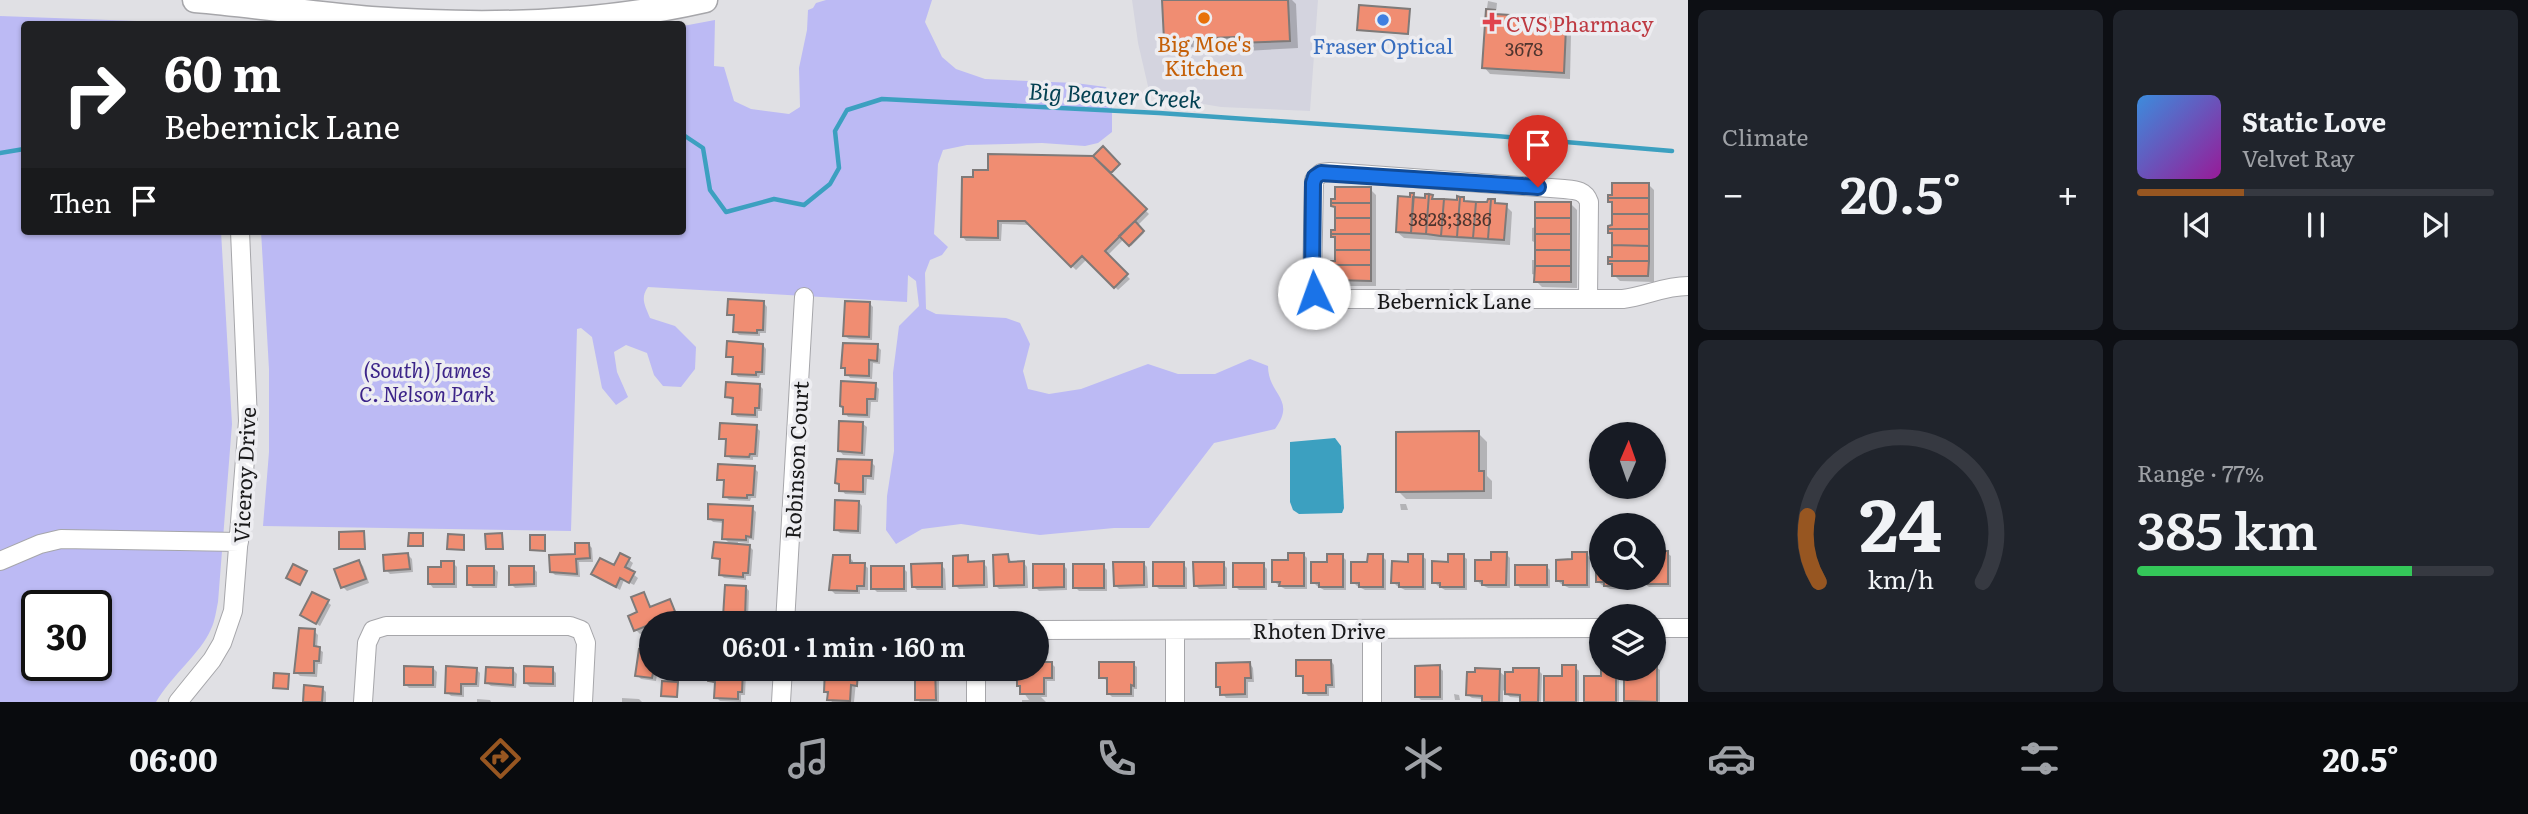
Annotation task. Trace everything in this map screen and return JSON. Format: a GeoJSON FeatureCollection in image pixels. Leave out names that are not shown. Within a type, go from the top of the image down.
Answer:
{"type":"FeatureCollection","features":[{"type":"Feature","properties":{"kind":"main road"},"geometry":{"type":"LineString","coordinates":[[195,0],[266,16],[424,21]]}},
{"type":"Feature","properties":{"kind":"main road"},"geometry":{"type":"LineString","coordinates":[[535,21],[608,17],[705,0]]}},
{"type":"Feature","properties":{"kind":"street","name":"Bebernick Lane"},"geometry":{"type":"LineString","coordinates":[[1588,299],[1590,202],[1581,192],[1330,172],[1321,173],[1314,180],[1312,285],[1314,293],[1322,298],[1588,299],[1631,298],[1660,288],[1688,286]]}},
{"type":"Feature","properties":{"kind":"street","name":"Viceroy Drive"},"geometry":{"type":"LineString","coordinates":[[178,702],[212,660],[229,628],[233,611],[248,421],[240,235]]}},
{"type":"Feature","properties":{"kind":"street","name":"Robinson Court"},"geometry":{"type":"LineString","coordinates":[[786,611],[804,297]]}},
{"type":"Feature","properties":{"kind":"street"},"geometry":{"type":"LineString","coordinates":[[0,561],[40,544],[61,539],[239,542]]}},
{"type":"Feature","properties":{"kind":"street"},"geometry":{"type":"LineString","coordinates":[[363,702],[367,643],[373,630],[386,626],[570,626],[581,630],[586,643],[583,702]]}},
{"type":"Feature","properties":{"kind":"street","name":"Rhoten Drive"},"geometry":{"type":"LineString","coordinates":[[1049,630],[1589,628]]}},
{"type":"Feature","properties":{"kind":"street"},"geometry":{"type":"LineString","coordinates":[[1666,628],[1688,628]]}},
{"type":"Feature","properties":{"kind":"street"},"geometry":{"type":"LineString","coordinates":[[1372,629],[1372,702]]}},
{"type":"Feature","properties":{"kind":"street"},"geometry":{"type":"LineString","coordinates":[[1175,630],[1175,702]]}},
{"type":"Feature","properties":{"kind":"street"},"geometry":{"type":"LineString","coordinates":[[781,702],[782,681]]}},
{"type":"Feature","properties":{"kind":"street"},"geometry":{"type":"LineString","coordinates":[[976,681],[976,702]]}},
{"type":"Feature","properties":{"kind":"shaded area"},"geometry":{"type":"Polygon","coordinates":[[[1132,0],[1318,0],[1310,111],[1221,107],[1150,95],[1138,43],[1132,0]]]}},
{"type":"Feature","properties":{"kind":"shaded area"},"geometry":{"type":"Polygon","coordinates":[[[1335,438],[1341,446],[1342,513],[1299,514],[1293,510],[1290,502],[1290,442],[1335,438]]]}},
{"type":"Feature","properties":{"kind":"green space","name":"(South) James C. Nelson Park"},"geometry":{"type":"Polygon","coordinates":[[[826,0],[932,0],[925,22],[942,57],[956,69],[985,79],[1106,87],[1112,99],[1112,132],[1098,143],[1085,146],[1042,143],[967,145],[943,150],[938,164],[934,234],[948,247],[942,255],[930,260],[925,273],[926,309],[936,314],[1006,318],[1020,323],[1030,344],[1023,371],[1028,389],[1049,394],[1081,389],[1148,364],[1178,374],[1215,374],[1250,359],[1268,366],[1272,384],[1280,397],[1283,411],[1275,429],[1214,443],[1149,528],[1114,528],[1040,535],[961,524],[922,529],[896,544],[886,530],[887,496],[894,451],[893,373],[899,326],[919,306],[916,281],[908,275],[907,302],[648,287],[644,298],[650,318],[675,326],[696,347],[695,369],[681,387],[663,386],[654,375],[647,353],[626,345],[614,352],[617,372],[628,397],[616,405],[602,388],[592,337],[581,328],[577,329],[571,531],[263,526],[269,452],[269,369],[261,235],[686,235],[686,25],[715,20],[714,66],[724,67],[734,101],[751,109],[789,114],[800,107],[799,68],[808,10],[816,3],[826,0]]]}},
{"type":"Feature","properties":{"kind":"green space"},"geometry":{"type":"Polygon","coordinates":[[[0,16],[136,21],[21,21],[21,235],[221,235],[232,424],[218,602],[206,638],[156,702],[0,702],[0,16]]]}},
{"type":"Feature","properties":{"kind":"building"},"geometry":{"type":"Polygon","coordinates":[[[1162,0],[1288,0],[1290,41],[1236,43],[1235,37],[1164,40],[1162,0]]]}},
{"type":"Feature","properties":{"kind":"building","name":"Fraser Optical"},"geometry":{"type":"Polygon","coordinates":[[[1359,5],[1410,9],[1408,34],[1357,30],[1359,5]]]}},
{"type":"Feature","properties":{"kind":"building","name":"CVS Pharmacy"},"geometry":{"type":"Polygon","coordinates":[[[1486,9],[1495,10],[1495,14],[1560,20],[1564,16],[1570,24],[1566,27],[1564,73],[1482,68],[1486,9]]]}},
{"type":"Feature","properties":{"kind":"building"},"geometry":{"type":"Polygon","coordinates":[[[1103,146],[1120,164],[1111,173],[1093,156],[1103,146]]]}},
{"type":"Feature","properties":{"kind":"building"},"geometry":{"type":"Polygon","coordinates":[[[988,154],[1093,156],[1147,209],[1105,251],[1128,274],[1114,288],[1082,256],[1071,267],[1025,221],[998,221],[998,238],[961,237],[962,177],[973,177],[973,170],[988,170],[988,154]]]}},
{"type":"Feature","properties":{"kind":"building"},"geometry":{"type":"Polygon","coordinates":[[[1612,183],[1649,183],[1649,198],[1608,198],[1608,195],[1612,195],[1612,183]]]}},
{"type":"Feature","properties":{"kind":"building"},"geometry":{"type":"Polygon","coordinates":[[[1335,187],[1371,187],[1371,203],[1331,203],[1331,199],[1335,199],[1335,187]]]}},
{"type":"Feature","properties":{"kind":"building"},"geometry":{"type":"Polygon","coordinates":[[[1410,193],[1414,193],[1411,233],[1396,232],[1398,196],[1410,197],[1410,193]]]}},
{"type":"Feature","properties":{"kind":"building"},"geometry":{"type":"Polygon","coordinates":[[[1425,194],[1429,194],[1426,234],[1411,233],[1413,197],[1425,198],[1425,194]]]}},
{"type":"Feature","properties":{"kind":"building"},"geometry":{"type":"Polygon","coordinates":[[[1429,194],[1433,195],[1432,199],[1444,199],[1441,236],[1426,234],[1429,194]]]}},
{"type":"Feature","properties":{"kind":"building"},"geometry":{"type":"Polygon","coordinates":[[[1457,196],[1460,197],[1457,237],[1441,236],[1444,199],[1457,200],[1457,196]]]}},
{"type":"Feature","properties":{"kind":"building"},"geometry":{"type":"Polygon","coordinates":[[[1460,197],[1464,197],[1464,201],[1476,202],[1473,238],[1457,237],[1460,197]]]}},
{"type":"Feature","properties":{"kind":"building"},"geometry":{"type":"Polygon","coordinates":[[[1608,198],[1649,198],[1649,214],[1612,214],[1612,202],[1608,202],[1608,198]]]}},
{"type":"Feature","properties":{"kind":"building"},"geometry":{"type":"Polygon","coordinates":[[[1491,199],[1488,239],[1473,238],[1476,202],[1487,202],[1491,199]]]}},
{"type":"Feature","properties":{"kind":"building"},"geometry":{"type":"Polygon","coordinates":[[[1491,199],[1495,199],[1495,203],[1507,204],[1504,240],[1488,239],[1491,199]]]}},
{"type":"Feature","properties":{"kind":"building"},"geometry":{"type":"Polygon","coordinates":[[[1535,202],[1571,202],[1571,218],[1535,218],[1535,202]]]}},
{"type":"Feature","properties":{"kind":"building"},"geometry":{"type":"Polygon","coordinates":[[[1331,203],[1371,203],[1371,218],[1335,218],[1335,207],[1331,206],[1331,203]]]}},
{"type":"Feature","properties":{"kind":"building"},"geometry":{"type":"Polygon","coordinates":[[[1612,214],[1649,214],[1649,229],[1608,229],[1608,226],[1612,225],[1612,214]]]}},
{"type":"Feature","properties":{"kind":"building"},"geometry":{"type":"Polygon","coordinates":[[[1335,218],[1371,218],[1371,234],[1331,234],[1331,230],[1335,230],[1335,218]]]}},
{"type":"Feature","properties":{"kind":"building"},"geometry":{"type":"Polygon","coordinates":[[[1535,218],[1571,218],[1571,234],[1535,234],[1535,218]]]}},
{"type":"Feature","properties":{"kind":"building"},"geometry":{"type":"Polygon","coordinates":[[[1135,221],[1144,231],[1129,246],[1119,236],[1135,221]]]}},
{"type":"Feature","properties":{"kind":"building"},"geometry":{"type":"Polygon","coordinates":[[[1608,229],[1649,229],[1649,246],[1612,245],[1612,233],[1608,233],[1608,229]]]}},
{"type":"Feature","properties":{"kind":"building"},"geometry":{"type":"Polygon","coordinates":[[[1331,234],[1371,234],[1371,250],[1335,250],[1335,237],[1331,237],[1331,234]]]}},
{"type":"Feature","properties":{"kind":"building"},"geometry":{"type":"Polygon","coordinates":[[[1535,234],[1571,234],[1571,250],[1535,250],[1535,234]]]}},
{"type":"Feature","properties":{"kind":"building"},"geometry":{"type":"Polygon","coordinates":[[[1612,245],[1649,246],[1649,261],[1608,261],[1608,257],[1612,257],[1612,245]]]}},
{"type":"Feature","properties":{"kind":"building"},"geometry":{"type":"Polygon","coordinates":[[[1335,250],[1371,250],[1371,265],[1331,265],[1331,261],[1335,261],[1335,250]]]}},
{"type":"Feature","properties":{"kind":"building"},"geometry":{"type":"Polygon","coordinates":[[[1535,250],[1571,250],[1571,266],[1535,266],[1535,250]]]}},
{"type":"Feature","properties":{"kind":"building"},"geometry":{"type":"Polygon","coordinates":[[[1608,261],[1649,261],[1648,276],[1612,276],[1612,264],[1608,264],[1608,261]]]}},
{"type":"Feature","properties":{"kind":"building"},"geometry":{"type":"Polygon","coordinates":[[[1331,265],[1371,265],[1371,281],[1335,280],[1335,269],[1331,269],[1331,265]]]}},
{"type":"Feature","properties":{"kind":"building"},"geometry":{"type":"Polygon","coordinates":[[[1535,266],[1571,266],[1571,282],[1534,282],[1535,266]]]}},
{"type":"Feature","properties":{"kind":"building"},"geometry":{"type":"Polygon","coordinates":[[[728,299],[764,301],[763,330],[757,330],[757,333],[733,332],[734,315],[727,315],[728,299]]]}},
{"type":"Feature","properties":{"kind":"building"},"geometry":{"type":"Polygon","coordinates":[[[845,301],[870,302],[869,337],[843,336],[845,301]]]}},
{"type":"Feature","properties":{"kind":"building"},"geometry":{"type":"Polygon","coordinates":[[[727,341],[763,344],[762,372],[756,372],[756,375],[732,374],[733,357],[726,357],[727,341]]]}},
{"type":"Feature","properties":{"kind":"building"},"geometry":{"type":"Polygon","coordinates":[[[843,343],[878,344],[877,361],[869,360],[869,376],[845,375],[845,368],[841,368],[843,343]]]}},
{"type":"Feature","properties":{"kind":"building"},"geometry":{"type":"Polygon","coordinates":[[[841,381],[876,383],[875,399],[867,399],[867,415],[843,414],[843,407],[840,406],[841,381]]]}},
{"type":"Feature","properties":{"kind":"building"},"geometry":{"type":"Polygon","coordinates":[[[726,382],[760,384],[759,408],[755,408],[755,415],[732,414],[733,398],[725,397],[726,382]]]}},
{"type":"Feature","properties":{"kind":"building"},"geometry":{"type":"Polygon","coordinates":[[[839,421],[863,422],[862,453],[838,451],[839,421]]]}},
{"type":"Feature","properties":{"kind":"building"},"geometry":{"type":"Polygon","coordinates":[[[720,423],[757,425],[755,454],[750,454],[749,457],[725,456],[726,439],[719,439],[720,423]]]}},
{"type":"Feature","properties":{"kind":"building"},"geometry":{"type":"Polygon","coordinates":[[[1479,431],[1479,471],[1484,471],[1484,491],[1396,492],[1396,432],[1479,431]]]}},
{"type":"Feature","properties":{"kind":"building"},"geometry":{"type":"Polygon","coordinates":[[[837,459],[872,460],[871,476],[863,476],[863,492],[839,491],[839,484],[835,483],[837,459]]]}},
{"type":"Feature","properties":{"kind":"building"},"geometry":{"type":"Polygon","coordinates":[[[718,464],[755,466],[753,495],[747,495],[747,498],[723,497],[724,480],[717,480],[718,464]]]}},
{"type":"Feature","properties":{"kind":"building"},"geometry":{"type":"Polygon","coordinates":[[[835,500],[859,501],[858,531],[834,530],[835,500]]]}},
{"type":"Feature","properties":{"kind":"building"},"geometry":{"type":"Polygon","coordinates":[[[708,504],[753,506],[751,537],[746,536],[746,540],[722,539],[723,520],[708,519],[708,504]]]}},
{"type":"Feature","properties":{"kind":"building"},"geometry":{"type":"Polygon","coordinates":[[[364,531],[365,549],[339,549],[339,532],[364,531]]]}},
{"type":"Feature","properties":{"kind":"building"},"geometry":{"type":"Polygon","coordinates":[[[409,533],[423,533],[423,546],[408,546],[409,533]]]}},
{"type":"Feature","properties":{"kind":"building"},"geometry":{"type":"Polygon","coordinates":[[[502,533],[503,549],[486,549],[485,534],[502,533]]]}},
{"type":"Feature","properties":{"kind":"building"},"geometry":{"type":"Polygon","coordinates":[[[448,534],[464,535],[464,550],[447,549],[448,534]]]}},
{"type":"Feature","properties":{"kind":"building"},"geometry":{"type":"Polygon","coordinates":[[[530,535],[545,535],[545,551],[530,550],[530,535]]]}},
{"type":"Feature","properties":{"kind":"building"},"geometry":{"type":"Polygon","coordinates":[[[714,542],[750,545],[748,573],[743,573],[743,577],[719,575],[720,559],[712,558],[714,542]]]}},
{"type":"Feature","properties":{"kind":"building"},"geometry":{"type":"Polygon","coordinates":[[[575,543],[589,543],[590,558],[576,559],[577,574],[550,572],[549,555],[575,554],[575,543]]]}},
{"type":"Feature","properties":{"kind":"building"},"geometry":{"type":"Polygon","coordinates":[[[1666,551],[1668,551],[1666,584],[1666,551]]]}},
{"type":"Feature","properties":{"kind":"building"},"geometry":{"type":"Polygon","coordinates":[[[1491,552],[1507,552],[1506,585],[1482,585],[1482,581],[1475,581],[1475,560],[1491,560],[1491,552]]]}},
{"type":"Feature","properties":{"kind":"building"},"geometry":{"type":"Polygon","coordinates":[[[1572,552],[1587,552],[1587,585],[1563,585],[1563,581],[1556,581],[1556,560],[1572,559],[1572,552]]]}},
{"type":"Feature","properties":{"kind":"building"},"geometry":{"type":"Polygon","coordinates":[[[408,553],[410,569],[384,571],[383,555],[408,553]]]}},
{"type":"Feature","properties":{"kind":"building"},"geometry":{"type":"Polygon","coordinates":[[[620,553],[630,558],[625,567],[635,572],[629,583],[620,578],[616,587],[591,574],[600,558],[614,565],[620,553]]]}},
{"type":"Feature","properties":{"kind":"building"},"geometry":{"type":"Polygon","coordinates":[[[1288,553],[1304,553],[1304,586],[1279,586],[1280,582],[1272,582],[1272,560],[1288,560],[1288,553]]]}},
{"type":"Feature","properties":{"kind":"building"},"geometry":{"type":"Polygon","coordinates":[[[1008,554],[1009,562],[1024,561],[1024,585],[994,586],[993,555],[1008,554]]]}},
{"type":"Feature","properties":{"kind":"building"},"geometry":{"type":"Polygon","coordinates":[[[1327,554],[1343,554],[1343,587],[1319,587],[1319,583],[1311,583],[1311,562],[1327,562],[1327,554]]]}},
{"type":"Feature","properties":{"kind":"building"},"geometry":{"type":"Polygon","coordinates":[[[1368,554],[1383,554],[1383,587],[1359,587],[1359,583],[1351,583],[1351,562],[1367,562],[1368,554]]]}},
{"type":"Feature","properties":{"kind":"building"},"geometry":{"type":"Polygon","coordinates":[[[1408,554],[1423,554],[1423,587],[1399,587],[1399,583],[1391,583],[1392,561],[1408,562],[1408,554]]]}},
{"type":"Feature","properties":{"kind":"building"},"geometry":{"type":"Polygon","coordinates":[[[1448,554],[1464,554],[1464,587],[1440,587],[1440,583],[1432,583],[1432,561],[1448,562],[1448,554]]]}},
{"type":"Feature","properties":{"kind":"building"},"geometry":{"type":"Polygon","coordinates":[[[833,555],[850,555],[850,563],[865,563],[864,586],[857,586],[857,591],[829,590],[833,555]]]}},
{"type":"Feature","properties":{"kind":"building"},"geometry":{"type":"Polygon","coordinates":[[[968,555],[968,562],[984,561],[984,585],[953,586],[953,556],[968,555]]]}},
{"type":"Feature","properties":{"kind":"building"},"geometry":{"type":"Polygon","coordinates":[[[359,560],[366,579],[341,588],[334,569],[359,560]]]}},
{"type":"Feature","properties":{"kind":"building"},"geometry":{"type":"Polygon","coordinates":[[[441,561],[454,561],[454,584],[428,584],[428,567],[441,567],[441,561]]]}},
{"type":"Feature","properties":{"kind":"building"},"geometry":{"type":"Polygon","coordinates":[[[1113,562],[1144,562],[1144,585],[1114,586],[1113,562]]]}},
{"type":"Feature","properties":{"kind":"building"},"geometry":{"type":"Polygon","coordinates":[[[1153,562],[1184,562],[1184,586],[1153,586],[1153,562]]]}},
{"type":"Feature","properties":{"kind":"building"},"geometry":{"type":"Polygon","coordinates":[[[1193,562],[1224,562],[1224,585],[1194,586],[1193,562]]]}},
{"type":"Feature","properties":{"kind":"building"},"geometry":{"type":"Polygon","coordinates":[[[942,563],[942,587],[912,587],[911,564],[942,563]]]}},
{"type":"Feature","properties":{"kind":"building"},"geometry":{"type":"Polygon","coordinates":[[[1233,563],[1264,563],[1264,587],[1233,587],[1233,563]]]}},
{"type":"Feature","properties":{"kind":"building"},"geometry":{"type":"Polygon","coordinates":[[[293,564],[307,571],[300,585],[286,578],[293,564]]]}},
{"type":"Feature","properties":{"kind":"building"},"geometry":{"type":"Polygon","coordinates":[[[1033,564],[1064,564],[1064,587],[1033,588],[1033,564]]]}},
{"type":"Feature","properties":{"kind":"building"},"geometry":{"type":"Polygon","coordinates":[[[1073,564],[1104,564],[1104,588],[1073,588],[1073,564]]]}},
{"type":"Feature","properties":{"kind":"building"},"geometry":{"type":"Polygon","coordinates":[[[1515,565],[1547,565],[1547,585],[1515,585],[1515,565]]]}},
{"type":"Feature","properties":{"kind":"building"},"geometry":{"type":"Polygon","coordinates":[[[467,566],[494,566],[494,585],[467,585],[467,566]]]}},
{"type":"Feature","properties":{"kind":"building"},"geometry":{"type":"Polygon","coordinates":[[[509,566],[534,566],[534,584],[509,585],[509,566]]]}},
{"type":"Feature","properties":{"kind":"building"},"geometry":{"type":"Polygon","coordinates":[[[871,566],[904,566],[904,589],[871,589],[871,566]]]}},
{"type":"Feature","properties":{"kind":"building"},"geometry":{"type":"Polygon","coordinates":[[[725,585],[746,586],[745,611],[723,611],[725,585]]]}},
{"type":"Feature","properties":{"kind":"building"},"geometry":{"type":"Polygon","coordinates":[[[312,592],[329,600],[316,624],[300,615],[312,592]]]}},
{"type":"Feature","properties":{"kind":"building"},"geometry":{"type":"Polygon","coordinates":[[[644,592],[650,607],[670,599],[675,611],[639,611],[639,629],[634,631],[628,616],[637,612],[631,597],[644,592]]]}},
{"type":"Feature","properties":{"kind":"building"},"geometry":{"type":"Polygon","coordinates":[[[299,628],[315,629],[314,646],[320,647],[319,661],[314,661],[314,673],[294,673],[299,628]]]}},
{"type":"Feature","properties":{"kind":"building"},"geometry":{"type":"Polygon","coordinates":[[[639,649],[639,676],[635,676],[639,649]]]}},
{"type":"Feature","properties":{"kind":"building"},"geometry":{"type":"Polygon","coordinates":[[[1296,660],[1331,660],[1332,685],[1326,685],[1326,693],[1303,693],[1303,676],[1296,676],[1296,660]]]}},
{"type":"Feature","properties":{"kind":"building"},"geometry":{"type":"Polygon","coordinates":[[[1049,662],[1052,662],[1052,678],[1049,678],[1049,662]]]}},
{"type":"Feature","properties":{"kind":"building"},"geometry":{"type":"Polygon","coordinates":[[[1099,662],[1134,662],[1134,686],[1131,685],[1131,694],[1107,694],[1107,678],[1099,678],[1099,662]]]}},
{"type":"Feature","properties":{"kind":"building"},"geometry":{"type":"Polygon","coordinates":[[[1250,662],[1251,678],[1245,678],[1245,694],[1220,695],[1220,687],[1216,687],[1216,663],[1250,662]]]}},
{"type":"Feature","properties":{"kind":"building"},"geometry":{"type":"Polygon","coordinates":[[[1440,665],[1440,697],[1415,697],[1415,666],[1440,665]]]}},
{"type":"Feature","properties":{"kind":"building"},"geometry":{"type":"Polygon","coordinates":[[[1562,665],[1576,665],[1576,702],[1544,702],[1544,676],[1562,676],[1562,665]]]}},
{"type":"Feature","properties":{"kind":"building"},"geometry":{"type":"Polygon","coordinates":[[[404,666],[433,667],[433,685],[404,685],[404,666]]]}},
{"type":"Feature","properties":{"kind":"building"},"geometry":{"type":"Polygon","coordinates":[[[446,666],[477,668],[476,684],[461,684],[461,694],[445,693],[446,666]]]}},
{"type":"Feature","properties":{"kind":"building"},"geometry":{"type":"Polygon","coordinates":[[[524,666],[553,667],[553,684],[524,683],[524,666]]]}},
{"type":"Feature","properties":{"kind":"building"},"geometry":{"type":"Polygon","coordinates":[[[486,667],[513,668],[513,685],[485,683],[486,667]]]}},
{"type":"Feature","properties":{"kind":"building"},"geometry":{"type":"Polygon","coordinates":[[[1475,668],[1500,669],[1499,702],[1482,702],[1482,696],[1466,695],[1467,672],[1475,672],[1475,668]]]}},
{"type":"Feature","properties":{"kind":"building"},"geometry":{"type":"Polygon","coordinates":[[[1513,668],[1539,668],[1538,702],[1520,702],[1520,695],[1505,694],[1505,672],[1513,672],[1513,668]]]}},
{"type":"Feature","properties":{"kind":"building"},"geometry":{"type":"Polygon","coordinates":[[[274,673],[289,674],[288,689],[273,688],[274,673]]]}},
{"type":"Feature","properties":{"kind":"building"},"geometry":{"type":"Polygon","coordinates":[[[1584,676],[1589,676],[1589,681],[1616,681],[1616,702],[1584,702],[1584,676]]]}},
{"type":"Feature","properties":{"kind":"building"},"geometry":{"type":"Polygon","coordinates":[[[662,681],[678,682],[677,697],[661,696],[662,681]]]}},
{"type":"Feature","properties":{"kind":"building"},"geometry":{"type":"Polygon","coordinates":[[[708,681],[742,681],[742,692],[738,692],[738,699],[714,698],[715,682],[708,681]]]}},
{"type":"Feature","properties":{"kind":"building"},"geometry":{"type":"Polygon","coordinates":[[[824,681],[857,681],[857,686],[851,685],[850,701],[827,700],[828,692],[824,692],[824,681]]]}},
{"type":"Feature","properties":{"kind":"building"},"geometry":{"type":"Polygon","coordinates":[[[915,681],[935,681],[936,700],[915,700],[915,681]]]}},
{"type":"Feature","properties":{"kind":"building"},"geometry":{"type":"Polygon","coordinates":[[[1017,681],[1044,681],[1044,694],[1020,694],[1020,686],[1017,686],[1017,681]]]}},
{"type":"Feature","properties":{"kind":"building"},"geometry":{"type":"Polygon","coordinates":[[[1624,681],[1657,681],[1657,702],[1624,701],[1624,681]]]}},
{"type":"Feature","properties":{"kind":"building"},"geometry":{"type":"Polygon","coordinates":[[[304,685],[323,687],[322,702],[303,702],[304,685]]]}},
{"type":"Feature","properties":{"kind":"waterway","name":"Big Beaver Creek"},"geometry":{"type":"LineString","coordinates":[[686,137],[703,148],[710,190],[726,212],[774,199],[804,205],[830,184],[839,168],[835,131],[847,110],[882,99],[1159,113],[1672,151]]}},
{"type":"Feature","properties":{"kind":"waterway"},"geometry":{"type":"LineString","coordinates":[[0,153],[21,150]]}},
{"type":"Feature","properties":{"kind":"place","name":"Big Moe's Kitchen"},"geometry":{"type":"Point","coordinates":[1204,18]}},
{"type":"Feature","properties":{"kind":"place","name":"Fraser Optical"},"geometry":{"type":"Point","coordinates":[1383,20]}},
{"type":"Feature","properties":{"kind":"place","name":"CVS Pharmacy"},"geometry":{"type":"Point","coordinates":[1492,22]}},
{"type":"Feature","properties":{"kind":"route"},"geometry":{"type":"LineString","coordinates":[[1314,293],[1313,183],[1315,177],[1321,173],[1538,187]]}}]}
